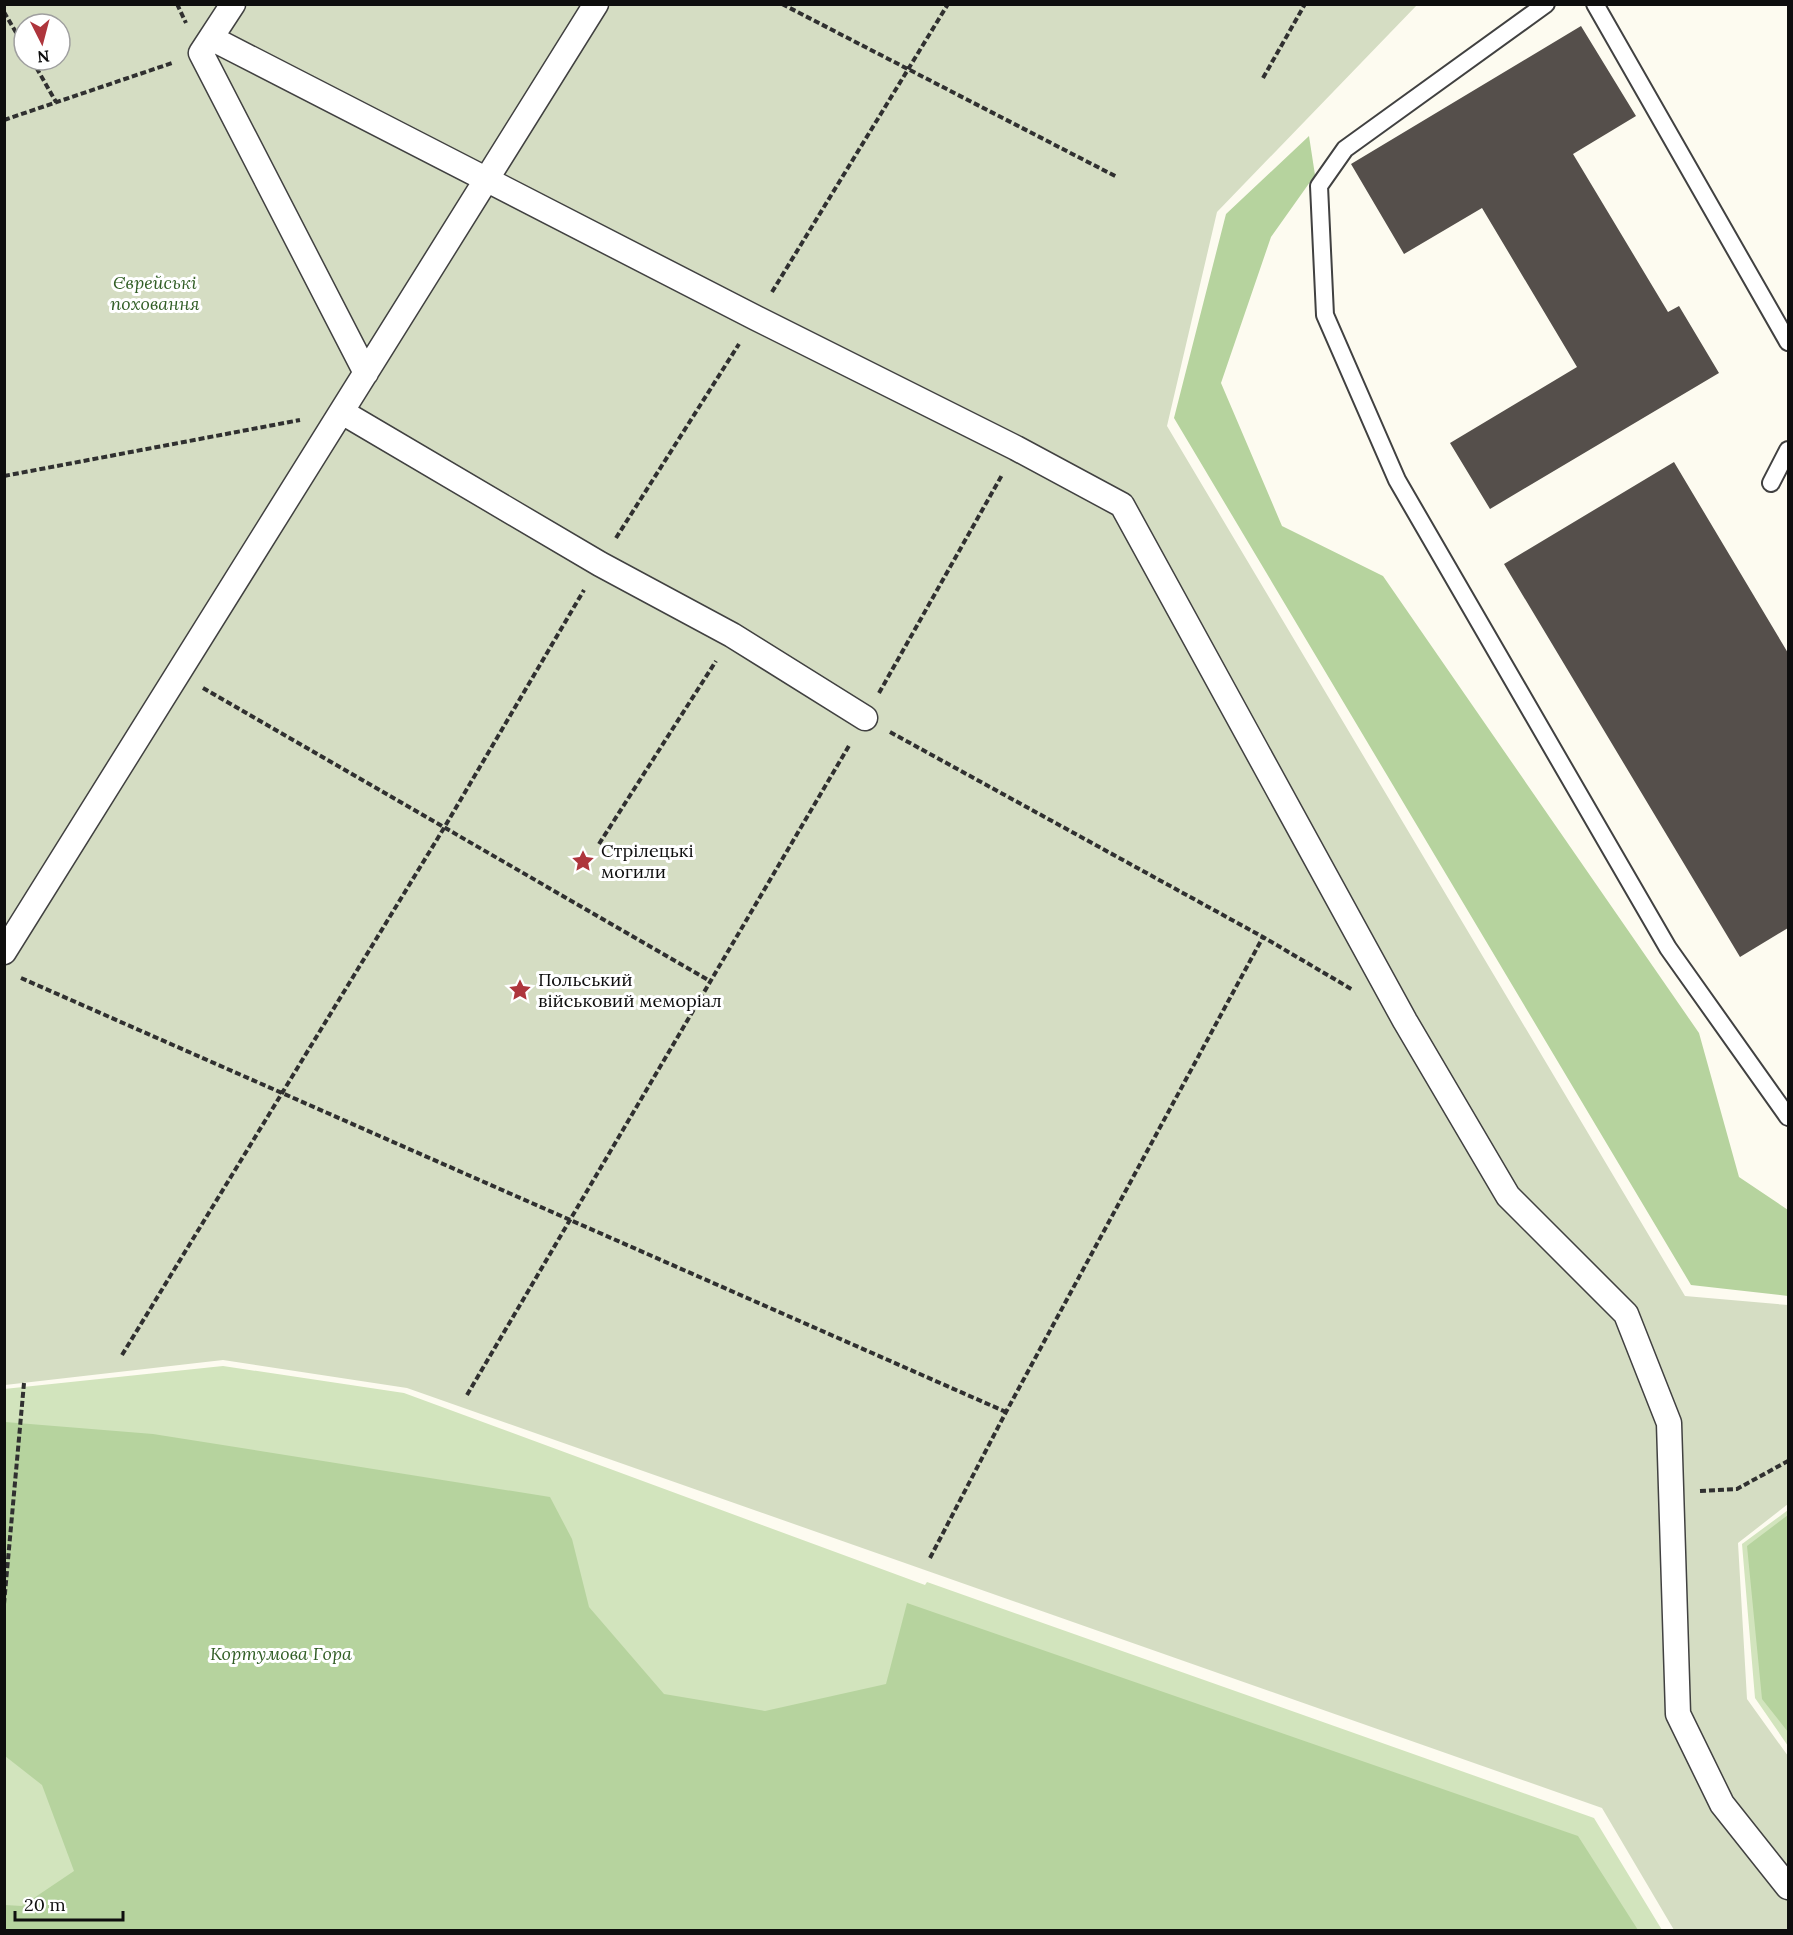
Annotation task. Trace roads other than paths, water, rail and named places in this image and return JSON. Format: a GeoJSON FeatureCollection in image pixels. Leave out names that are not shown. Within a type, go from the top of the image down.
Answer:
{"type":"FeatureCollection","features":[{"type":"Feature","properties":{"kind":"street"},"geometry":{"type":"LineString","coordinates":[[206,45],[233,4]]}},
{"type":"Feature","properties":{"kind":"street"},"geometry":{"type":"LineString","coordinates":[[4,952],[596,4]]}},
{"type":"Feature","properties":{"kind":"street"},"geometry":{"type":"LineString","coordinates":[[206,45],[487,179],[756,318],[1016,448],[1122,505],[1405,1021],[1508,1196],[1626,1314],[1669,1423],[1678,1714],[1722,1804],[1788,1887]]}},
{"type":"Feature","properties":{"kind":"street"},"geometry":{"type":"LineString","coordinates":[[206,45],[366,373]]}},
{"type":"Feature","properties":{"kind":"street"},"geometry":{"type":"LineString","coordinates":[[342,412],[600,564],[732,635],[865,718]]}},
{"type":"Feature","properties":{"kind":"lane"},"geometry":{"type":"LineString","coordinates":[[1546,4],[1345,149],[1319,186],[1325,315],[1397,480],[1644,908],[1668,948],[1788,1117]]}},
{"type":"Feature","properties":{"kind":"lane"},"geometry":{"type":"LineString","coordinates":[[1595,4],[1788,342]]}},
{"type":"Feature","properties":{"kind":"lane"},"geometry":{"type":"LineString","coordinates":[[1772,483],[1788,450]]}},
{"type":"Feature","properties":{"kind":"place","name":"Стрілецькі могили"},"geometry":{"type":"Point","coordinates":[583,861]}},
{"type":"Feature","properties":{"kind":"place","name":"Польський військовий меморіал"},"geometry":{"type":"Point","coordinates":[520,990]}},
{"type":"Feature","properties":{"kind":"park label","name":"Єврейські поховання"},"geometry":{"type":"Point","coordinates":[155,293]}},
{"type":"Feature","properties":{"kind":"park label","name":"Кортумова Гора"},"geometry":{"type":"Point","coordinates":[281,1654]}}]}
